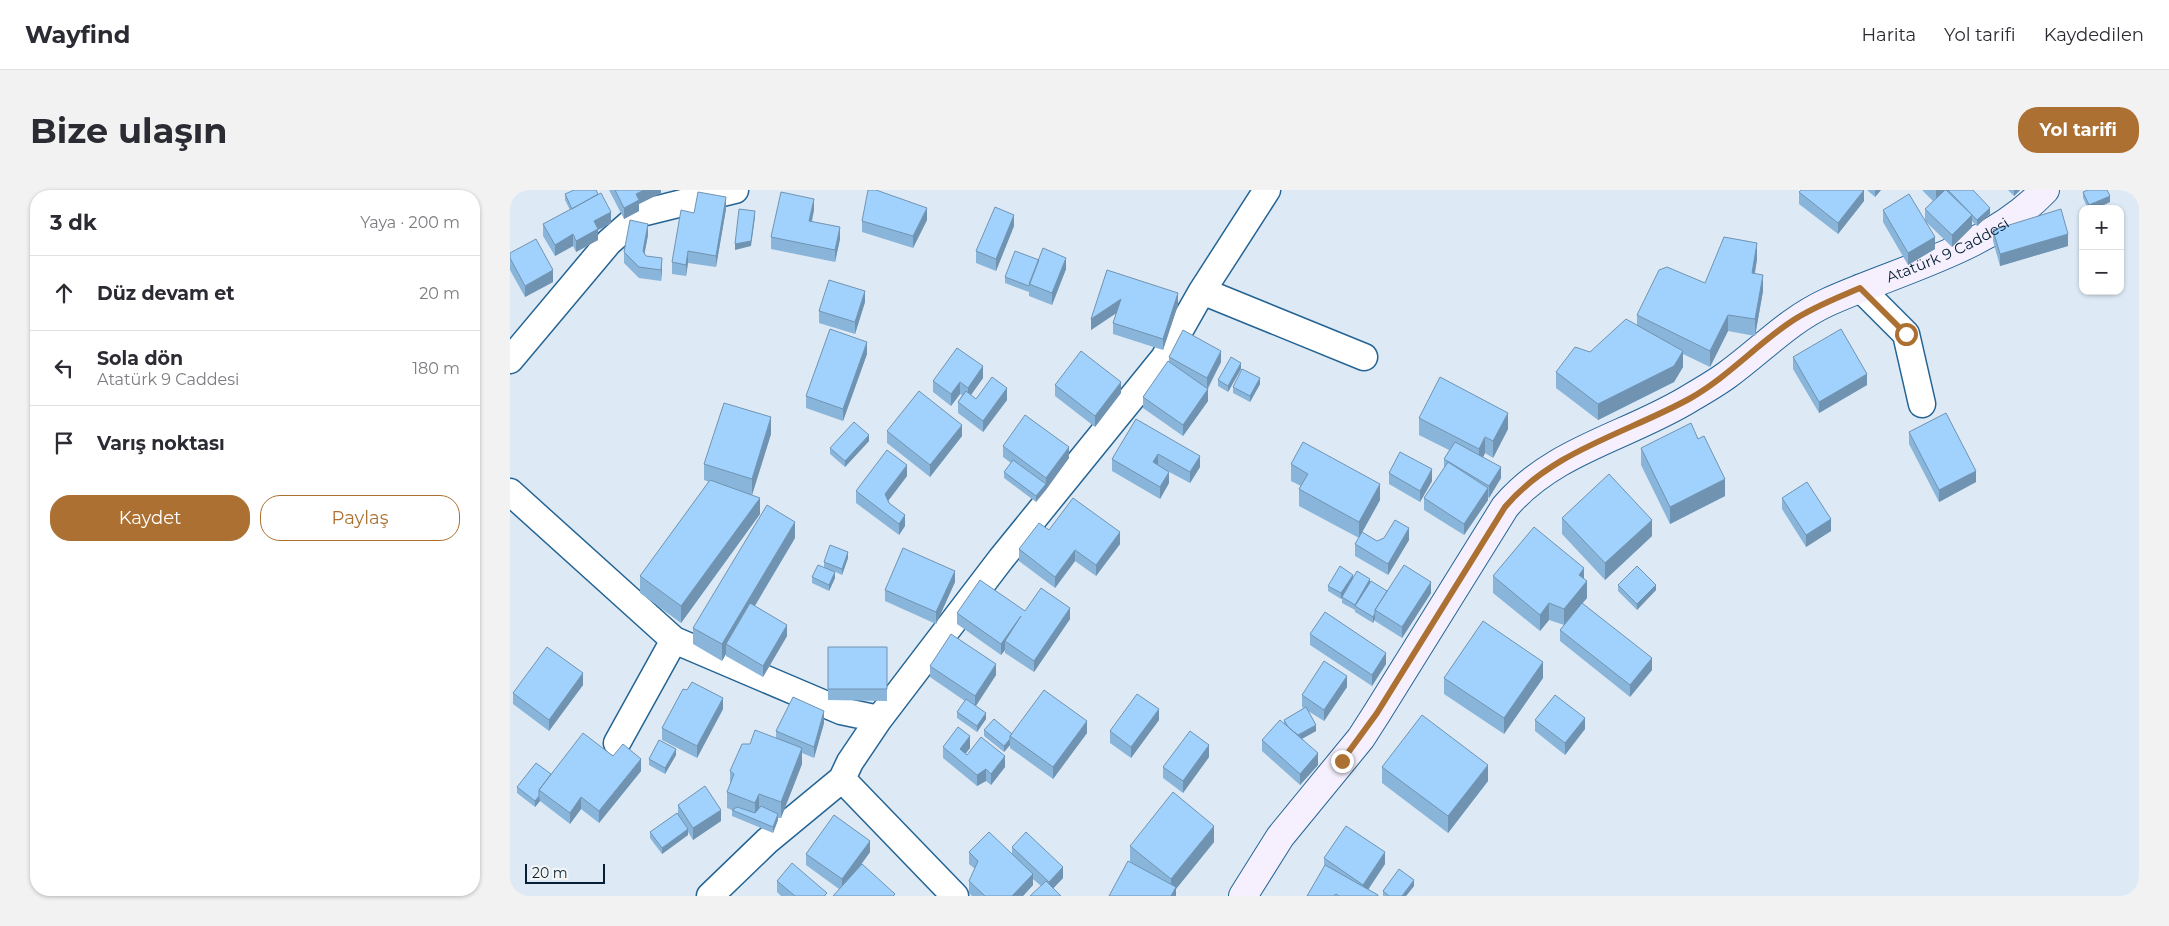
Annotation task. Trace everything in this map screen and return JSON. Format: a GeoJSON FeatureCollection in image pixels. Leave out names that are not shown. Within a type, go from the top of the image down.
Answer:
{"type":"FeatureCollection","features":[{"type":"Feature","properties":{"kind":"street"},"geometry":{"type":"LineString","coordinates":[[510,360],[609,242],[642,213],[735,190]]}},
{"type":"Feature","properties":{"kind":"street"},"geometry":{"type":"LineString","coordinates":[[710,896],[767,842],[842,779],[850,762],[879,719],[1001,559],[1164,358],[1202,291],[1267,190]]}},
{"type":"Feature","properties":{"kind":"street","name":"Atatürk 9 Caddesi"},"geometry":{"type":"LineString","coordinates":[[1243,896],[1280,836],[1361,738],[1505,507],[1520,489],[1537,475],[1561,461],[1690,398],[1728,374],[1792,321],[1860,288],[1988,234],[2033,202],[2045,190]]}},
{"type":"Feature","properties":{"kind":"street"},"geometry":{"type":"LineString","coordinates":[[1860,288],[1906,334],[1922,404]]}},
{"type":"Feature","properties":{"kind":"street"},"geometry":{"type":"LineString","coordinates":[[1202,291],[1364,357]]}},
{"type":"Feature","properties":{"kind":"street"},"geometry":{"type":"LineString","coordinates":[[510,492],[674,640],[841,711],[879,719]]}},
{"type":"Feature","properties":{"kind":"street"},"geometry":{"type":"LineString","coordinates":[[617,743],[674,640]]}},
{"type":"Feature","properties":{"kind":"street"},"geometry":{"type":"LineString","coordinates":[[842,779],[955,896]]}},
{"type":"Feature","properties":{"kind":"building"},"geometry":{"type":"Polygon","coordinates":[[[574,190],[596,190],[598,194],[572,209],[565,194],[574,190]]]}},
{"type":"Feature","properties":{"kind":"building"},"geometry":{"type":"Polygon","coordinates":[[[615,190],[644,190],[636,194],[639,200],[624,208],[615,190]]]}},
{"type":"Feature","properties":{"kind":"building"},"geometry":{"type":"Polygon","coordinates":[[[868,190],[876,190],[927,208],[913,236],[862,221],[868,190]]]}},
{"type":"Feature","properties":{"kind":"building"},"geometry":{"type":"Polygon","coordinates":[[[1801,190],[1864,190],[1838,223],[1799,192],[1801,190]]]}},
{"type":"Feature","properties":{"kind":"building"},"geometry":{"type":"Polygon","coordinates":[[[1945,190],[1972,215],[1952,235],[1925,209],[1945,190]]]}},
{"type":"Feature","properties":{"kind":"building"},"geometry":{"type":"Polygon","coordinates":[[[1948,190],[1973,190],[1990,208],[1977,220],[1948,190]]]}},
{"type":"Feature","properties":{"kind":"building"},"geometry":{"type":"Polygon","coordinates":[[[2088,190],[2107,190],[2110,196],[2089,205],[2083,192],[2088,190]]]}},
{"type":"Feature","properties":{"kind":"building"},"geometry":{"type":"Polygon","coordinates":[[[698,192],[726,197],[716,256],[688,251],[686,265],[672,262],[681,210],[694,213],[698,192]]]}},
{"type":"Feature","properties":{"kind":"building"},"geometry":{"type":"Polygon","coordinates":[[[781,192],[814,199],[809,221],[840,227],[835,250],[771,237],[781,192]]]}},
{"type":"Feature","properties":{"kind":"building"},"geometry":{"type":"Polygon","coordinates":[[[601,193],[611,212],[594,221],[598,229],[576,241],[573,234],[555,245],[543,224],[601,193]]]}},
{"type":"Feature","properties":{"kind":"building"},"geometry":{"type":"Polygon","coordinates":[[[1909,194],[1935,237],[1908,253],[1883,210],[1909,194]]]}},
{"type":"Feature","properties":{"kind":"building"},"geometry":{"type":"Polygon","coordinates":[[[995,207],[1014,215],[996,259],[976,251],[995,207]]]}},
{"type":"Feature","properties":{"kind":"building"},"geometry":{"type":"Polygon","coordinates":[[[739,209],[755,211],[751,241],[735,244],[739,209]]]}},
{"type":"Feature","properties":{"kind":"building"},"geometry":{"type":"Polygon","coordinates":[[[2061,209],[2068,234],[2000,254],[1993,230],[2061,209]]]}},
{"type":"Feature","properties":{"kind":"building"},"geometry":{"type":"Polygon","coordinates":[[[630,220],[648,224],[643,251],[646,256],[662,258],[661,270],[639,267],[624,252],[630,220]]]}},
{"type":"Feature","properties":{"kind":"building"},"geometry":{"type":"Polygon","coordinates":[[[1724,237],[1757,243],[1752,273],[1763,275],[1755,319],[1728,315],[1710,351],[1637,315],[1659,270],[1667,267],[1705,283],[1724,237]]]}},
{"type":"Feature","properties":{"kind":"building"},"geometry":{"type":"Polygon","coordinates":[[[536,239],[553,270],[525,286],[510,258],[510,253],[536,239]]]}},
{"type":"Feature","properties":{"kind":"building"},"geometry":{"type":"Polygon","coordinates":[[[1043,248],[1066,258],[1052,293],[1029,284],[1043,248]]]}},
{"type":"Feature","properties":{"kind":"building"},"geometry":{"type":"Polygon","coordinates":[[[1015,251],[1039,260],[1029,286],[1005,277],[1015,251]]]}},
{"type":"Feature","properties":{"kind":"building"},"geometry":{"type":"Polygon","coordinates":[[[1107,270],[1178,293],[1163,339],[1113,323],[1121,299],[1091,319],[1107,270]]]}},
{"type":"Feature","properties":{"kind":"building"},"geometry":{"type":"Polygon","coordinates":[[[829,280],[865,291],[855,322],[819,311],[829,280]]]}},
{"type":"Feature","properties":{"kind":"building"},"geometry":{"type":"Polygon","coordinates":[[[1626,319],[1683,351],[1674,366],[1598,404],[1556,372],[1575,347],[1590,352],[1626,319]]]}},
{"type":"Feature","properties":{"kind":"building"},"geometry":{"type":"Polygon","coordinates":[[[830,329],[867,342],[843,409],[806,396],[830,329]]]}},
{"type":"Feature","properties":{"kind":"building"},"geometry":{"type":"Polygon","coordinates":[[[1841,329],[1867,374],[1819,402],[1793,357],[1841,329]]]}},
{"type":"Feature","properties":{"kind":"building"},"geometry":{"type":"Polygon","coordinates":[[[1183,330],[1221,351],[1207,378],[1169,357],[1183,330]]]}},
{"type":"Feature","properties":{"kind":"building"},"geometry":{"type":"Polygon","coordinates":[[[957,348],[983,366],[968,388],[960,382],[951,394],[933,381],[957,348]]]}},
{"type":"Feature","properties":{"kind":"building"},"geometry":{"type":"Polygon","coordinates":[[[1081,351],[1121,382],[1095,416],[1055,385],[1081,351]]]}},
{"type":"Feature","properties":{"kind":"building"},"geometry":{"type":"Polygon","coordinates":[[[1231,357],[1241,363],[1228,386],[1218,380],[1231,357]]]}},
{"type":"Feature","properties":{"kind":"building"},"geometry":{"type":"Polygon","coordinates":[[[1168,361],[1208,389],[1183,425],[1143,397],[1168,361]]]}},
{"type":"Feature","properties":{"kind":"building"},"geometry":{"type":"Polygon","coordinates":[[[1242,369],[1260,378],[1250,396],[1233,387],[1242,369]]]}},
{"type":"Feature","properties":{"kind":"building"},"geometry":{"type":"Polygon","coordinates":[[[992,377],[1007,388],[983,421],[958,402],[966,391],[976,399],[992,377]]]}},
{"type":"Feature","properties":{"kind":"building"},"geometry":{"type":"Polygon","coordinates":[[[1440,377],[1508,413],[1493,441],[1485,437],[1479,449],[1419,418],[1440,377]]]}},
{"type":"Feature","properties":{"kind":"building"},"geometry":{"type":"Polygon","coordinates":[[[919,391],[962,425],[930,465],[887,431],[919,391]]]}},
{"type":"Feature","properties":{"kind":"building"},"geometry":{"type":"Polygon","coordinates":[[[724,403],[771,417],[752,479],[704,464],[724,403]]]}},
{"type":"Feature","properties":{"kind":"building"},"geometry":{"type":"Polygon","coordinates":[[[1946,413],[1976,471],[1939,490],[1909,432],[1946,413]]]}},
{"type":"Feature","properties":{"kind":"building"},"geometry":{"type":"Polygon","coordinates":[[[1025,415],[1069,447],[1046,478],[1003,446],[1025,415]]]}},
{"type":"Feature","properties":{"kind":"building"},"geometry":{"type":"Polygon","coordinates":[[[1136,419],[1200,456],[1190,472],[1158,454],[1153,462],[1169,472],[1160,487],[1112,459],[1136,419]]]}},
{"type":"Feature","properties":{"kind":"building"},"geometry":{"type":"Polygon","coordinates":[[[854,422],[869,435],[845,461],[830,448],[854,422]]]}},
{"type":"Feature","properties":{"kind":"building"},"geometry":{"type":"Polygon","coordinates":[[[1691,423],[1698,439],[1704,436],[1725,479],[1670,507],[1641,448],[1691,423]]]}},
{"type":"Feature","properties":{"kind":"building"},"geometry":{"type":"Polygon","coordinates":[[[1303,442],[1380,484],[1359,522],[1299,489],[1308,474],[1291,464],[1303,442]]]}},
{"type":"Feature","properties":{"kind":"building"},"geometry":{"type":"Polygon","coordinates":[[[1455,442],[1501,467],[1489,486],[1444,459],[1455,442]]]}},
{"type":"Feature","properties":{"kind":"building"},"geometry":{"type":"Polygon","coordinates":[[[887,450],[907,465],[885,494],[889,503],[905,515],[899,524],[856,491],[887,450]]]}},
{"type":"Feature","properties":{"kind":"building"},"geometry":{"type":"Polygon","coordinates":[[[1400,452],[1432,469],[1420,491],[1389,473],[1400,452]]]}},
{"type":"Feature","properties":{"kind":"building"},"geometry":{"type":"Polygon","coordinates":[[[1013,460],[1046,484],[1036,496],[1004,472],[1013,460]]]}},
{"type":"Feature","properties":{"kind":"building"},"geometry":{"type":"Polygon","coordinates":[[[1448,462],[1488,488],[1464,524],[1424,498],[1448,462]]]}},
{"type":"Feature","properties":{"kind":"building"},"geometry":{"type":"Polygon","coordinates":[[[1609,474],[1652,520],[1605,563],[1562,518],[1609,474]]]}},
{"type":"Feature","properties":{"kind":"building"},"geometry":{"type":"Polygon","coordinates":[[[710,480],[760,498],[681,606],[640,576],[710,480]]]}},
{"type":"Feature","properties":{"kind":"building"},"geometry":{"type":"Polygon","coordinates":[[[1807,482],[1831,519],[1806,535],[1782,498],[1807,482]]]}},
{"type":"Feature","properties":{"kind":"building"},"geometry":{"type":"Polygon","coordinates":[[[1073,498],[1120,532],[1096,565],[1075,550],[1055,577],[1019,549],[1039,523],[1049,530],[1073,498]]]}},
{"type":"Feature","properties":{"kind":"building"},"geometry":{"type":"Polygon","coordinates":[[[767,505],[795,522],[722,644],[693,628],[767,505]]]}},
{"type":"Feature","properties":{"kind":"building"},"geometry":{"type":"Polygon","coordinates":[[[1395,520],[1409,528],[1388,564],[1355,544],[1362,532],[1377,541],[1384,538],[1395,520]]]}},
{"type":"Feature","properties":{"kind":"building"},"geometry":{"type":"Polygon","coordinates":[[[1534,527],[1584,568],[1579,575],[1587,581],[1564,609],[1549,603],[1540,615],[1493,576],[1534,527]]]}},
{"type":"Feature","properties":{"kind":"building"},"geometry":{"type":"Polygon","coordinates":[[[830,545],[848,552],[842,569],[824,562],[830,545]]]}},
{"type":"Feature","properties":{"kind":"building"},"geometry":{"type":"Polygon","coordinates":[[[903,548],[955,571],[936,612],[885,590],[903,548]]]}},
{"type":"Feature","properties":{"kind":"building"},"geometry":{"type":"Polygon","coordinates":[[[818,565],[835,572],[829,585],[812,577],[818,565]]]}},
{"type":"Feature","properties":{"kind":"building"},"geometry":{"type":"Polygon","coordinates":[[[1404,565],[1431,582],[1402,627],[1375,610],[1404,565]]]}},
{"type":"Feature","properties":{"kind":"building"},"geometry":{"type":"Polygon","coordinates":[[[1340,566],[1353,575],[1341,593],[1328,586],[1340,566]]]}},
{"type":"Feature","properties":{"kind":"building"},"geometry":{"type":"Polygon","coordinates":[[[1637,566],[1656,585],[1637,604],[1618,585],[1637,566]]]}},
{"type":"Feature","properties":{"kind":"building"},"geometry":{"type":"Polygon","coordinates":[[[1357,571],[1370,579],[1355,605],[1342,597],[1357,571]]]}},
{"type":"Feature","properties":{"kind":"building"},"geometry":{"type":"Polygon","coordinates":[[[980,580],[1025,611],[1041,588],[1070,608],[1034,661],[1005,641],[1021,616],[1001,644],[957,613],[980,580]]]}},
{"type":"Feature","properties":{"kind":"building"},"geometry":{"type":"Polygon","coordinates":[[[1371,581],[1387,591],[1375,610],[1373,617],[1355,606],[1371,581]]]}},
{"type":"Feature","properties":{"kind":"building"},"geometry":{"type":"Polygon","coordinates":[[[750,603],[787,625],[763,666],[726,644],[750,603]]]}},
{"type":"Feature","properties":{"kind":"building"},"geometry":{"type":"Polygon","coordinates":[[[1582,603],[1652,658],[1630,685],[1560,630],[1582,603]]]}},
{"type":"Feature","properties":{"kind":"building"},"geometry":{"type":"Polygon","coordinates":[[[1325,612],[1386,653],[1372,675],[1310,634],[1325,612]]]}},
{"type":"Feature","properties":{"kind":"building"},"geometry":{"type":"Polygon","coordinates":[[[1483,621],[1543,662],[1504,718],[1444,678],[1483,621]]]}},
{"type":"Feature","properties":{"kind":"building"},"geometry":{"type":"Polygon","coordinates":[[[951,634],[996,664],[975,696],[930,666],[951,634]]]}},
{"type":"Feature","properties":{"kind":"building"},"geometry":{"type":"Polygon","coordinates":[[[547,647],[583,673],[549,720],[513,693],[547,647]]]}},
{"type":"Feature","properties":{"kind":"building"},"geometry":{"type":"Polygon","coordinates":[[[828,647],[887,647],[887,689],[828,689],[828,647]]]}},
{"type":"Feature","properties":{"kind":"building"},"geometry":{"type":"Polygon","coordinates":[[[1324,661],[1347,676],[1324,710],[1302,695],[1324,661]]]}},
{"type":"Feature","properties":{"kind":"building"},"geometry":{"type":"Polygon","coordinates":[[[692,682],[723,698],[697,746],[662,728],[683,689],[687,690],[692,682]]]}},
{"type":"Feature","properties":{"kind":"building"},"geometry":{"type":"Polygon","coordinates":[[[1044,690],[1087,721],[1053,767],[1010,736],[1044,690]]]}},
{"type":"Feature","properties":{"kind":"building"},"geometry":{"type":"Polygon","coordinates":[[[1137,694],[1159,709],[1131,747],[1110,731],[1137,694]]]}},
{"type":"Feature","properties":{"kind":"building"},"geometry":{"type":"Polygon","coordinates":[[[1555,695],[1585,718],[1565,743],[1535,720],[1555,695]]]}},
{"type":"Feature","properties":{"kind":"building"},"geometry":{"type":"Polygon","coordinates":[[[793,697],[824,711],[814,747],[776,731],[793,697]]]}},
{"type":"Feature","properties":{"kind":"building"},"geometry":{"type":"Polygon","coordinates":[[[966,699],[986,713],[977,726],[957,712],[966,699]]]}},
{"type":"Feature","properties":{"kind":"building"},"geometry":{"type":"Polygon","coordinates":[[[1306,707],[1316,725],[1298,735],[1288,727],[1284,720],[1306,707]]]}},
{"type":"Feature","properties":{"kind":"building"},"geometry":{"type":"Polygon","coordinates":[[[1422,715],[1488,765],[1448,816],[1382,767],[1422,715]]]}},
{"type":"Feature","properties":{"kind":"building"},"geometry":{"type":"Polygon","coordinates":[[[994,719],[1012,734],[1004,746],[984,730],[994,719]]]}},
{"type":"Feature","properties":{"kind":"building"},"geometry":{"type":"Polygon","coordinates":[[[1280,720],[1318,753],[1300,774],[1262,740],[1280,720]]]}},
{"type":"Feature","properties":{"kind":"building"},"geometry":{"type":"Polygon","coordinates":[[[958,727],[970,736],[960,749],[967,755],[981,737],[1005,756],[991,774],[986,769],[977,775],[943,747],[958,727]]]}},
{"type":"Feature","properties":{"kind":"building"},"geometry":{"type":"Polygon","coordinates":[[[755,730],[802,748],[781,802],[759,794],[755,803],[727,792],[734,774],[730,771],[742,744],[750,744],[755,730]]]}},
{"type":"Feature","properties":{"kind":"building"},"geometry":{"type":"Polygon","coordinates":[[[1190,731],[1209,745],[1183,781],[1163,767],[1190,731]]]}},
{"type":"Feature","properties":{"kind":"building"},"geometry":{"type":"Polygon","coordinates":[[[583,733],[613,756],[623,744],[641,759],[599,811],[581,797],[570,813],[539,790],[583,733]]]}},
{"type":"Feature","properties":{"kind":"building"},"geometry":{"type":"Polygon","coordinates":[[[659,740],[676,749],[665,768],[649,759],[659,740]]]}},
{"type":"Feature","properties":{"kind":"building"},"geometry":{"type":"Polygon","coordinates":[[[536,763],[551,774],[539,790],[539,796],[535,801],[517,787],[536,763]]]}},
{"type":"Feature","properties":{"kind":"building"},"geometry":{"type":"Polygon","coordinates":[[[705,786],[721,810],[693,828],[678,805],[705,786]]]}},
{"type":"Feature","properties":{"kind":"building"},"geometry":{"type":"Polygon","coordinates":[[[1173,792],[1214,826],[1171,879],[1130,846],[1173,792]]]}},
{"type":"Feature","properties":{"kind":"building"},"geometry":{"type":"Polygon","coordinates":[[[761,806],[778,814],[773,827],[732,810],[737,807],[755,813],[761,806]]]}},
{"type":"Feature","properties":{"kind":"building"},"geometry":{"type":"Polygon","coordinates":[[[677,813],[688,829],[662,848],[650,832],[677,813]]]}},
{"type":"Feature","properties":{"kind":"building"},"geometry":{"type":"Polygon","coordinates":[[[834,815],[870,841],[842,879],[806,854],[834,815]]]}},
{"type":"Feature","properties":{"kind":"building"},"geometry":{"type":"Polygon","coordinates":[[[1346,826],[1385,852],[1363,885],[1324,858],[1346,826]]]}},
{"type":"Feature","properties":{"kind":"building"},"geometry":{"type":"Polygon","coordinates":[[[989,832],[1033,874],[1012,896],[985,896],[969,881],[978,861],[969,852],[989,832]]]}},
{"type":"Feature","properties":{"kind":"building"},"geometry":{"type":"Polygon","coordinates":[[[1026,832],[1063,867],[1049,882],[1012,847],[1026,832]]]}},
{"type":"Feature","properties":{"kind":"building"},"geometry":{"type":"Polygon","coordinates":[[[1128,861],[1176,887],[1171,896],[1109,896],[1128,861]]]}},
{"type":"Feature","properties":{"kind":"building"},"geometry":{"type":"Polygon","coordinates":[[[792,863],[827,893],[824,896],[795,896],[777,881],[792,863]]]}},
{"type":"Feature","properties":{"kind":"building"},"geometry":{"type":"Polygon","coordinates":[[[862,864],[895,894],[893,896],[833,896],[862,864]]]}},
{"type":"Feature","properties":{"kind":"building"},"geometry":{"type":"Polygon","coordinates":[[[1325,865],[1378,896],[1339,896],[1336,894],[1334,896],[1307,896],[1325,865]]]}},
{"type":"Feature","properties":{"kind":"building"},"geometry":{"type":"Polygon","coordinates":[[[1399,869],[1414,880],[1402,896],[1389,896],[1383,891],[1399,869]]]}},
{"type":"Feature","properties":{"kind":"building"},"geometry":{"type":"Polygon","coordinates":[[[1046,881],[1061,896],[1030,896],[1046,881]]]}},
{"type":"Feature","properties":{"kind":"route"},"geometry":{"type":"LineString","coordinates":[[1342,761],[1361,738],[1505,507],[1520,489],[1537,475],[1561,461],[1690,398],[1728,374],[1792,321],[1860,288],[1906,334]]}}]}
